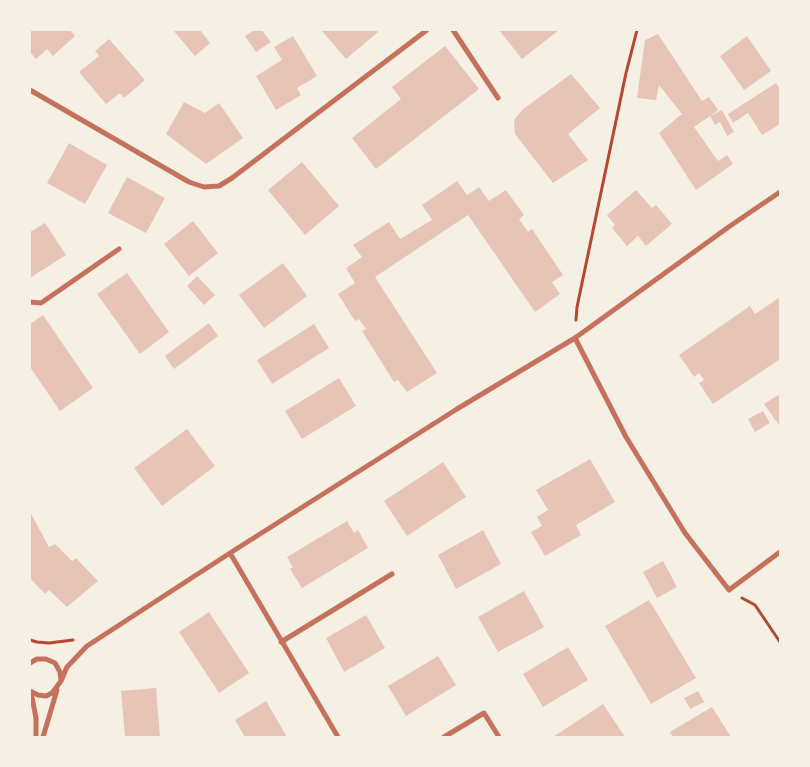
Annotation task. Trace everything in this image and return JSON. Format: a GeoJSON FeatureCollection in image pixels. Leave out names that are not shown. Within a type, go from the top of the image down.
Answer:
{"type":"FeatureCollection","features":[{"type":"Feature","properties":{"kind":"street"},"geometry":{"type":"LineString","coordinates":[[30,90],[189,182],[204,187],[219,186],[427,30]]}},
{"type":"Feature","properties":{"kind":"street"},"geometry":{"type":"LineString","coordinates":[[453,30],[498,98]]}},
{"type":"Feature","properties":{"kind":"street"},"geometry":{"type":"LineString","coordinates":[[43,737],[58,688],[67,667],[87,646],[230,553],[575,338],[724,230],[780,192]]}},
{"type":"Feature","properties":{"kind":"street"},"geometry":{"type":"LineString","coordinates":[[30,302],[41,304],[119,249]]}},
{"type":"Feature","properties":{"kind":"street"},"geometry":{"type":"LineString","coordinates":[[575,338],[626,437],[685,533],[729,590],[780,552]]}},
{"type":"Feature","properties":{"kind":"street"},"geometry":{"type":"LineString","coordinates":[[230,553],[338,737]]}},
{"type":"Feature","properties":{"kind":"street"},"geometry":{"type":"LineString","coordinates":[[281,642],[392,574]]}},
{"type":"Feature","properties":{"kind":"street"},"geometry":{"type":"LineString","coordinates":[[30,663],[37,659],[46,659],[55,664],[60,672],[61,681]]}},
{"type":"Feature","properties":{"kind":"street"},"geometry":{"type":"LineString","coordinates":[[31,692],[46,696],[58,688]]}},
{"type":"Feature","properties":{"kind":"street"},"geometry":{"type":"LineString","coordinates":[[31,692],[36,718],[36,737]]}},
{"type":"Feature","properties":{"kind":"street"},"geometry":{"type":"LineString","coordinates":[[444,737],[484,713],[499,737]]}},
{"type":"Feature","properties":{"kind":"path"},"geometry":{"type":"LineString","coordinates":[[575,338],[577,307],[637,30]]}},
{"type":"Feature","properties":{"kind":"path"},"geometry":{"type":"LineString","coordinates":[[729,590],[755,605],[780,642]]}},
{"type":"Feature","properties":{"kind":"building"},"geometry":{"type":"Polygon","coordinates":[[[30,30],[70,30],[75,36],[53,56],[47,49],[36,59],[30,52],[30,30]]]}},
{"type":"Feature","properties":{"kind":"building"},"geometry":{"type":"Polygon","coordinates":[[[173,30],[200,30],[210,43],[195,56],[173,30]]]}},
{"type":"Feature","properties":{"kind":"building"},"geometry":{"type":"Polygon","coordinates":[[[255,30],[262,30],[271,42],[256,52],[245,36],[255,30]]]}},
{"type":"Feature","properties":{"kind":"building"},"geometry":{"type":"Polygon","coordinates":[[[321,30],[376,30],[378,32],[346,59],[321,30]]]}},
{"type":"Feature","properties":{"kind":"building"},"geometry":{"type":"Polygon","coordinates":[[[499,30],[559,30],[522,59],[499,30]]]}},
{"type":"Feature","properties":{"kind":"building"},"geometry":{"type":"Polygon","coordinates":[[[658,34],[702,101],[709,97],[718,110],[694,127],[718,161],[727,155],[733,164],[696,190],[659,133],[682,114],[659,85],[656,100],[637,98],[645,40],[658,34]]]}},
{"type":"Feature","properties":{"kind":"building"},"geometry":{"type":"Polygon","coordinates":[[[293,36],[317,76],[297,88],[301,95],[276,110],[256,76],[282,60],[274,47],[293,36]]]}},
{"type":"Feature","properties":{"kind":"building"},"geometry":{"type":"Polygon","coordinates":[[[747,36],[771,71],[744,90],[720,56],[747,36]]]}},
{"type":"Feature","properties":{"kind":"building"},"geometry":{"type":"Polygon","coordinates":[[[109,39],[145,80],[124,98],[120,93],[106,104],[79,72],[99,56],[95,51],[109,39]]]}},
{"type":"Feature","properties":{"kind":"building"},"geometry":{"type":"Polygon","coordinates":[[[445,46],[479,89],[376,169],[352,138],[401,99],[392,87],[445,46]]]}},
{"type":"Feature","properties":{"kind":"building"},"geometry":{"type":"Polygon","coordinates":[[[571,74],[600,108],[568,134],[588,160],[553,183],[515,134],[514,120],[522,110],[571,74]]]}},
{"type":"Feature","properties":{"kind":"building"},"geometry":{"type":"Polygon","coordinates":[[[776,83],[780,89],[780,124],[762,135],[748,113],[733,123],[728,114],[776,83]]]}},
{"type":"Feature","properties":{"kind":"building"},"geometry":{"type":"Polygon","coordinates":[[[184,102],[205,113],[219,103],[243,138],[206,164],[166,134],[184,102]]]}},
{"type":"Feature","properties":{"kind":"building"},"geometry":{"type":"Polygon","coordinates":[[[722,110],[734,132],[727,136],[720,122],[715,125],[710,116],[722,110]]]}},
{"type":"Feature","properties":{"kind":"building"},"geometry":{"type":"Polygon","coordinates":[[[69,143],[107,165],[85,204],[47,183],[69,143]]]}},
{"type":"Feature","properties":{"kind":"building"},"geometry":{"type":"Polygon","coordinates":[[[302,162],[339,206],[305,235],[268,190],[302,162]]]}},
{"type":"Feature","properties":{"kind":"building"},"geometry":{"type":"Polygon","coordinates":[[[127,177],[165,198],[146,233],[108,213],[127,177]]]}},
{"type":"Feature","properties":{"kind":"building"},"geometry":{"type":"Polygon","coordinates":[[[457,181],[467,195],[479,187],[489,201],[506,190],[524,215],[519,219],[528,232],[532,229],[563,275],[552,282],[560,294],[535,312],[468,215],[375,277],[437,373],[407,392],[398,380],[394,382],[362,331],[366,329],[359,319],[355,321],[338,294],[355,283],[346,268],[362,257],[353,245],[389,222],[400,239],[432,220],[422,205],[457,181]]]}},
{"type":"Feature","properties":{"kind":"building"},"geometry":{"type":"Polygon","coordinates":[[[636,190],[652,208],[656,205],[672,224],[646,246],[638,236],[627,246],[612,228],[615,225],[607,215],[636,190]]]}},
{"type":"Feature","properties":{"kind":"building"},"geometry":{"type":"Polygon","coordinates":[[[193,221],[218,253],[189,276],[164,244],[193,221]]]}},
{"type":"Feature","properties":{"kind":"building"},"geometry":{"type":"Polygon","coordinates":[[[45,223],[66,255],[30,278],[30,232],[45,223]]]}},
{"type":"Feature","properties":{"kind":"building"},"geometry":{"type":"Polygon","coordinates":[[[283,263],[307,296],[264,328],[239,295],[283,263]]]}},
{"type":"Feature","properties":{"kind":"building"},"geometry":{"type":"Polygon","coordinates":[[[127,273],[169,332],[140,354],[97,294],[127,273]]]}},
{"type":"Feature","properties":{"kind":"building"},"geometry":{"type":"Polygon","coordinates":[[[197,276],[215,295],[204,305],[187,286],[197,276]]]}},
{"type":"Feature","properties":{"kind":"building"},"geometry":{"type":"Polygon","coordinates":[[[780,297],[780,359],[713,404],[699,383],[704,380],[699,373],[694,377],[679,355],[750,306],[755,314],[780,297]]]}},
{"type":"Feature","properties":{"kind":"building"},"geometry":{"type":"Polygon","coordinates":[[[43,315],[93,388],[60,411],[30,367],[30,324],[43,315]]]}},
{"type":"Feature","properties":{"kind":"building"},"geometry":{"type":"Polygon","coordinates":[[[209,323],[218,336],[174,369],[165,356],[209,323]]]}},
{"type":"Feature","properties":{"kind":"building"},"geometry":{"type":"Polygon","coordinates":[[[314,324],[329,348],[272,384],[257,360],[314,324]]]}},
{"type":"Feature","properties":{"kind":"building"},"geometry":{"type":"Polygon","coordinates":[[[339,378],[356,406],[302,439],[285,411],[339,378]]]}},
{"type":"Feature","properties":{"kind":"building"},"geometry":{"type":"Polygon","coordinates":[[[780,394],[780,424],[779,425],[764,404],[780,394]]]}},
{"type":"Feature","properties":{"kind":"building"},"geometry":{"type":"Polygon","coordinates":[[[763,411],[770,423],[755,432],[748,419],[763,411]]]}},
{"type":"Feature","properties":{"kind":"building"},"geometry":{"type":"Polygon","coordinates":[[[187,429],[215,466],[162,506],[134,468],[187,429]]]}},
{"type":"Feature","properties":{"kind":"building"},"geometry":{"type":"Polygon","coordinates":[[[590,459],[615,502],[576,525],[581,535],[545,556],[531,532],[542,526],[537,517],[548,510],[536,490],[590,459]]]}},
{"type":"Feature","properties":{"kind":"building"},"geometry":{"type":"Polygon","coordinates":[[[443,462],[466,497],[407,536],[384,501],[443,462]]]}},
{"type":"Feature","properties":{"kind":"building"},"geometry":{"type":"Polygon","coordinates":[[[30,512],[49,547],[55,544],[72,561],[76,558],[98,581],[67,607],[49,590],[45,594],[30,578],[30,512]]]}},
{"type":"Feature","properties":{"kind":"building"},"geometry":{"type":"Polygon","coordinates":[[[347,521],[354,533],[358,530],[368,548],[302,588],[290,569],[293,567],[287,557],[347,521]]]}},
{"type":"Feature","properties":{"kind":"building"},"geometry":{"type":"Polygon","coordinates":[[[483,530],[501,564],[456,589],[438,555],[483,530]]]}},
{"type":"Feature","properties":{"kind":"building"},"geometry":{"type":"Polygon","coordinates":[[[663,561],[677,587],[657,598],[643,572],[663,561]]]}},
{"type":"Feature","properties":{"kind":"building"},"geometry":{"type":"Polygon","coordinates":[[[524,591],[544,627],[498,652],[478,617],[524,591]]]}},
{"type":"Feature","properties":{"kind":"building"},"geometry":{"type":"Polygon","coordinates":[[[649,600],[696,678],[651,704],[605,626],[649,600]]]}},
{"type":"Feature","properties":{"kind":"building"},"geometry":{"type":"Polygon","coordinates":[[[209,612],[249,673],[219,693],[179,632],[209,612]]]}},
{"type":"Feature","properties":{"kind":"building"},"geometry":{"type":"Polygon","coordinates":[[[366,615],[385,648],[344,672],[326,638],[366,615]]]}},
{"type":"Feature","properties":{"kind":"building"},"geometry":{"type":"Polygon","coordinates":[[[568,647],[588,680],[543,707],[523,674],[568,647]]]}},
{"type":"Feature","properties":{"kind":"building"},"geometry":{"type":"Polygon","coordinates":[[[438,656],[456,685],[406,716],[388,686],[438,656]]]}},
{"type":"Feature","properties":{"kind":"building"},"geometry":{"type":"Polygon","coordinates":[[[156,688],[160,737],[125,737],[121,691],[156,688]]]}},
{"type":"Feature","properties":{"kind":"building"},"geometry":{"type":"Polygon","coordinates":[[[698,691],[704,702],[690,709],[684,698],[698,691]]]}},
{"type":"Feature","properties":{"kind":"building"},"geometry":{"type":"Polygon","coordinates":[[[266,701],[287,737],[245,737],[235,720],[266,701]]]}},
{"type":"Feature","properties":{"kind":"building"},"geometry":{"type":"Polygon","coordinates":[[[603,704],[625,737],[553,737],[603,704]]]}},
{"type":"Feature","properties":{"kind":"building"},"geometry":{"type":"Polygon","coordinates":[[[712,707],[731,737],[673,737],[670,732],[712,707]]]}}]}
